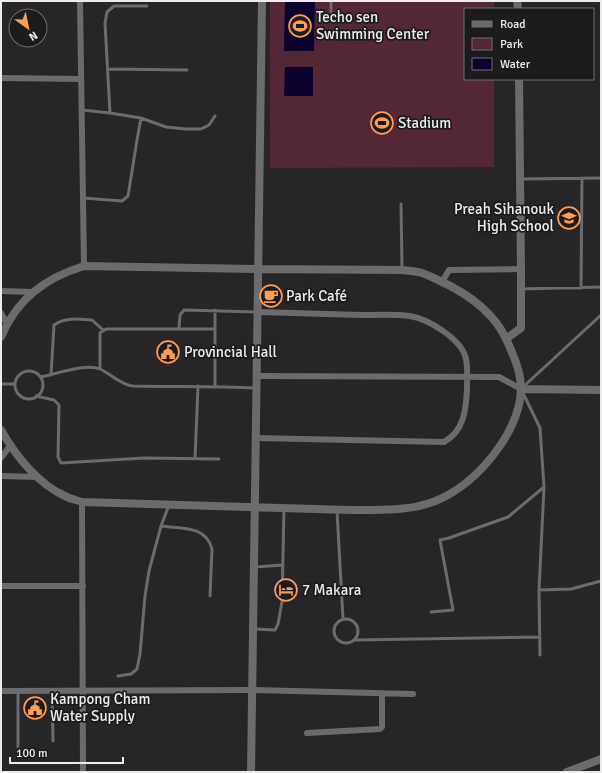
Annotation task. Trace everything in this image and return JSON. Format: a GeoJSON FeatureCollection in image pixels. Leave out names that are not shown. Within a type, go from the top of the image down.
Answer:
{"type":"FeatureCollection","features":[{"type":"Feature","properties":{"kind":"street"},"geometry":{"type":"LineString","coordinates":[[80,1],[84,266]]}},
{"type":"Feature","properties":{"kind":"street"},"geometry":{"type":"LineString","coordinates":[[252,772],[262,1]]}},
{"type":"Feature","properties":{"kind":"street"},"geometry":{"type":"LineString","coordinates":[[1,78],[81,79]]}},
{"type":"Feature","properties":{"kind":"street"},"geometry":{"type":"LineString","coordinates":[[506,339],[521,328],[519,80]]}},
{"type":"Feature","properties":{"kind":"street"},"geometry":{"type":"LineString","coordinates":[[1,337],[17,308],[33,292],[47,281],[65,272],[84,266],[402,270],[422,273],[461,290],[494,319],[506,339],[519,372],[521,389],[514,420],[502,442],[489,460],[470,480],[447,496],[417,507],[388,510],[255,508],[82,502],[65,496],[37,477],[22,462],[10,446],[1,430]]}},
{"type":"Feature","properties":{"kind":"street"},"geometry":{"type":"LineString","coordinates":[[442,282],[449,270],[521,269]]}},
{"type":"Feature","properties":{"kind":"street"},"geometry":{"type":"LineString","coordinates":[[1,291],[33,292]]}},
{"type":"Feature","properties":{"kind":"street"},"geometry":{"type":"LineString","coordinates":[[256,438],[444,442],[458,431],[464,416],[467,376],[466,358],[460,347],[452,338],[438,328],[410,316],[258,312]]}},
{"type":"Feature","properties":{"kind":"street"},"geometry":{"type":"LineString","coordinates":[[1,313],[7,324]]}},
{"type":"Feature","properties":{"kind":"street"},"geometry":{"type":"LineString","coordinates":[[257,376],[498,377],[521,389],[601,390]]}},
{"type":"Feature","properties":{"kind":"street"},"geometry":{"type":"LineString","coordinates":[[1,458],[10,446]]}},
{"type":"Feature","properties":{"kind":"street"},"geometry":{"type":"LineString","coordinates":[[1,476],[37,477]]}},
{"type":"Feature","properties":{"kind":"street"},"geometry":{"type":"LineString","coordinates":[[82,502],[83,772]]}},
{"type":"Feature","properties":{"kind":"street"},"geometry":{"type":"LineString","coordinates":[[1,586],[82,586]]}},
{"type":"Feature","properties":{"kind":"street"},"geometry":{"type":"LineString","coordinates":[[1,692],[253,690],[413,694]]}},
{"type":"Feature","properties":{"kind":"street"},"geometry":{"type":"LineString","coordinates":[[307,733],[380,730],[382,727],[382,693]]}},
{"type":"Feature","properties":{"kind":"street"},"geometry":{"type":"LineString","coordinates":[[567,772],[601,759]]}},
{"type":"Feature","properties":{"kind":"lane"},"geometry":{"type":"LineString","coordinates":[[331,1],[331,12]]}},
{"type":"Feature","properties":{"kind":"lane"},"geometry":{"type":"LineString","coordinates":[[110,112],[105,23],[107,12],[114,6],[147,6]]}},
{"type":"Feature","properties":{"kind":"lane"},"geometry":{"type":"LineString","coordinates":[[108,69],[187,70]]}},
{"type":"Feature","properties":{"kind":"lane"},"geometry":{"type":"LineString","coordinates":[[82,110],[110,112],[141,118],[166,127],[201,130],[209,125],[215,116]]}},
{"type":"Feature","properties":{"kind":"lane"},"geometry":{"type":"LineString","coordinates":[[83,198],[122,201],[128,196],[141,118]]}},
{"type":"Feature","properties":{"kind":"lane"},"geometry":{"type":"LineString","coordinates":[[581,288],[582,178]]}},
{"type":"Feature","properties":{"kind":"lane"},"geometry":{"type":"LineString","coordinates":[[520,179],[601,178]]}},
{"type":"Feature","properties":{"kind":"lane"},"geometry":{"type":"LineString","coordinates":[[401,204],[402,270]]}},
{"type":"Feature","properties":{"kind":"lane"},"geometry":{"type":"LineString","coordinates":[[521,289],[601,287]]}},
{"type":"Feature","properties":{"kind":"lane"},"geometry":{"type":"LineString","coordinates":[[179,328],[180,315],[184,310],[258,312]]}},
{"type":"Feature","properties":{"kind":"lane"},"geometry":{"type":"LineString","coordinates":[[215,310],[215,386]]}},
{"type":"Feature","properties":{"kind":"lane"},"geometry":{"type":"LineString","coordinates":[[540,655],[539,590],[544,486],[540,428],[521,389],[601,315]]}},
{"type":"Feature","properties":{"kind":"lane"},"geometry":{"type":"LineString","coordinates":[[51,375],[54,325],[59,321],[92,320],[103,330]]}},
{"type":"Feature","properties":{"kind":"lane"},"geometry":{"type":"LineString","coordinates":[[100,369],[100,333],[103,330],[179,328],[215,329]]}},
{"type":"Feature","properties":{"kind":"lane"},"geometry":{"type":"LineString","coordinates":[[41,377],[71,370],[92,368],[100,369],[130,386],[215,386],[257,388]]}},
{"type":"Feature","properties":{"kind":"lane"},"geometry":{"type":"LineString","coordinates":[[26,371],[34,372],[41,377],[42,390],[36,396],[32,398],[24,398],[17,392],[15,384],[18,376],[26,371]]}},
{"type":"Feature","properties":{"kind":"lane"},"geometry":{"type":"LineString","coordinates":[[1,384],[15,384]]}},
{"type":"Feature","properties":{"kind":"lane"},"geometry":{"type":"LineString","coordinates":[[195,459],[198,386]]}},
{"type":"Feature","properties":{"kind":"lane"},"geometry":{"type":"LineString","coordinates":[[36,396],[54,400],[59,405],[58,457],[61,463],[144,458],[218,460]]}},
{"type":"Feature","properties":{"kind":"lane"},"geometry":{"type":"LineString","coordinates":[[431,612],[452,610],[440,540],[508,517],[544,486]]}},
{"type":"Feature","properties":{"kind":"lane"},"geometry":{"type":"LineString","coordinates":[[118,676],[131,674],[137,669],[149,571],[161,526],[169,505]]}},
{"type":"Feature","properties":{"kind":"lane"},"geometry":{"type":"LineString","coordinates":[[253,629],[275,630],[278,624],[282,602],[284,508]]}},
{"type":"Feature","properties":{"kind":"lane"},"geometry":{"type":"LineString","coordinates":[[337,509],[343,619]]}},
{"type":"Feature","properties":{"kind":"lane"},"geometry":{"type":"LineString","coordinates":[[161,526],[199,531],[205,535],[210,542],[212,549],[210,596]]}},
{"type":"Feature","properties":{"kind":"lane"},"geometry":{"type":"LineString","coordinates":[[254,568],[283,565]]}},
{"type":"Feature","properties":{"kind":"lane"},"geometry":{"type":"LineString","coordinates":[[539,590],[571,589],[601,580]]}},
{"type":"Feature","properties":{"kind":"lane"},"geometry":{"type":"LineString","coordinates":[[343,619],[353,621],[357,626],[357,637],[352,643],[343,644],[338,641],[334,635],[333,628],[343,619]]}},
{"type":"Feature","properties":{"kind":"lane"},"geometry":{"type":"LineString","coordinates":[[354,640],[540,637]]}},
{"type":"Feature","properties":{"kind":"lane"},"geometry":{"type":"LineString","coordinates":[[18,691],[18,747]]}},
{"type":"Feature","properties":{"kind":"lane"},"geometry":{"type":"LineString","coordinates":[[52,691],[53,741]]}},
{"type":"Feature","properties":{"kind":"green space","name":"Stadium"},"geometry":{"type":"Polygon","coordinates":[[[270,1],[494,1],[494,8],[464,8],[464,80],[494,80],[494,167],[270,168],[270,1]]]}},
{"type":"Feature","properties":{"kind":"water","name":"Techo sen Swimming Center"},"geometry":{"type":"Polygon","coordinates":[[[285,1],[315,1],[314,51],[284,51],[285,1]]]}},
{"type":"Feature","properties":{"kind":"water"},"geometry":{"type":"Polygon","coordinates":[[[285,67],[313,67],[313,96],[284,96],[285,67]]]}},
{"type":"Feature","properties":{"kind":"place","name":"Techo sen Swimming Center"},"geometry":{"type":"Point","coordinates":[300,26]}},
{"type":"Feature","properties":{"kind":"place","name":"Stadium"},"geometry":{"type":"Point","coordinates":[382,123]}},
{"type":"Feature","properties":{"kind":"place","name":"Preah Sihanouk High School"},"geometry":{"type":"Point","coordinates":[569,218]}},
{"type":"Feature","properties":{"kind":"place","name":"Park Café"},"geometry":{"type":"Point","coordinates":[271,296]}},
{"type":"Feature","properties":{"kind":"place","name":"Provincial Hall"},"geometry":{"type":"Point","coordinates":[168,352]}},
{"type":"Feature","properties":{"kind":"place","name":"7 Makara"},"geometry":{"type":"Point","coordinates":[286,590]}},
{"type":"Feature","properties":{"kind":"place","name":"Kampong Cham Water Supply"},"geometry":{"type":"Point","coordinates":[35,708]}}]}
